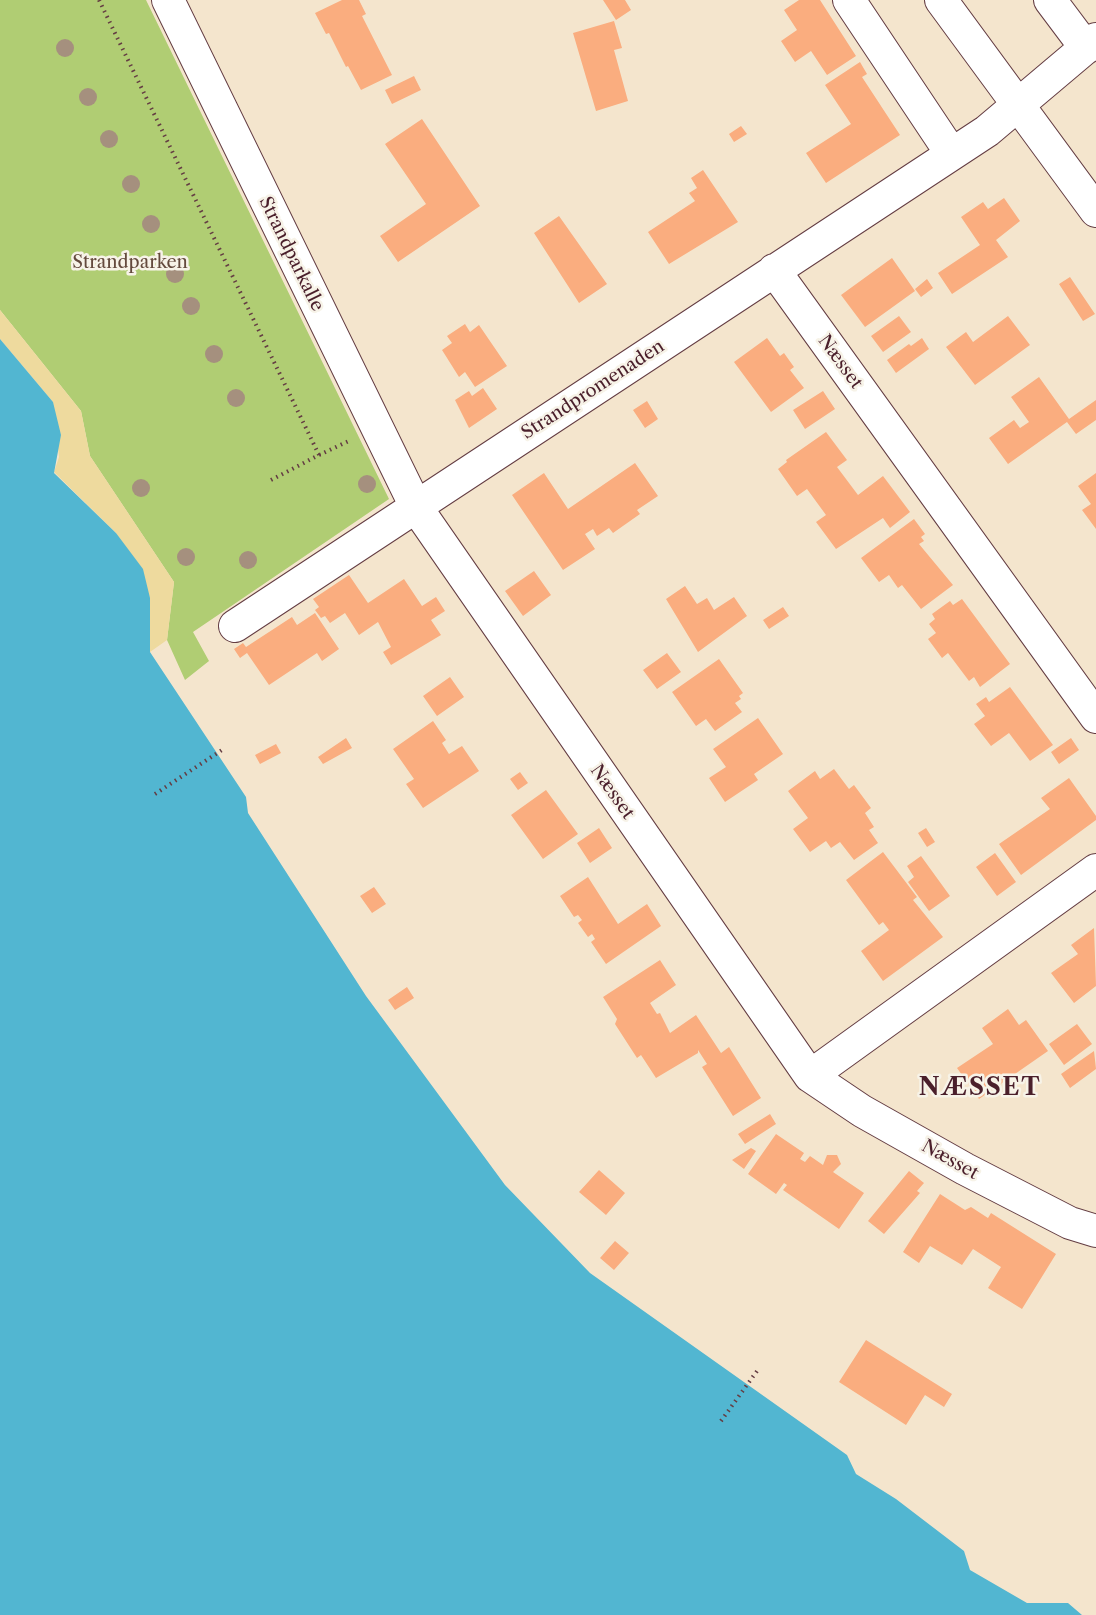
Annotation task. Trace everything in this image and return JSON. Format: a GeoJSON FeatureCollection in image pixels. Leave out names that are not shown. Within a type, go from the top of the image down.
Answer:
{"type":"FeatureCollection","features":[{"type":"Feature","properties":{"kind":"street","name":"Strandparkalle"},"geometry":{"type":"LineString","coordinates":[[168,0],[416,507]]}},
{"type":"Feature","properties":{"kind":"street"},"geometry":{"type":"LineString","coordinates":[[849,0],[951,153]]}},
{"type":"Feature","properties":{"kind":"street"},"geometry":{"type":"LineString","coordinates":[[941,0],[1096,211]]}},
{"type":"Feature","properties":{"kind":"street"},"geometry":{"type":"LineString","coordinates":[[1050,0],[1091,44]]}},
{"type":"Feature","properties":{"kind":"street","name":"Strandpromenaden"},"geometry":{"type":"LineString","coordinates":[[235,626],[987,130],[1091,44]]}},
{"type":"Feature","properties":{"kind":"street","name":"Næsset"},"geometry":{"type":"LineString","coordinates":[[774,270],[1096,717]]}},
{"type":"Feature","properties":{"kind":"street","name":"Næsset"},"geometry":{"type":"LineString","coordinates":[[416,507],[810,1076],[862,1111],[965,1169],[1070,1223],[1096,1231]]}},
{"type":"Feature","properties":{"kind":"street"},"geometry":{"type":"LineString","coordinates":[[810,1076],[1096,870]]}},
{"type":"Feature","properties":{"kind":"path"},"geometry":{"type":"LineString","coordinates":[[99,0],[319,455]]}},
{"type":"Feature","properties":{"kind":"path"},"geometry":{"type":"LineString","coordinates":[[272,480],[376,428]]}},
{"type":"Feature","properties":{"kind":"path"},"geometry":{"type":"LineString","coordinates":[[155,794],[222,750]]}},
{"type":"Feature","properties":{"kind":"path"},"geometry":{"type":"LineString","coordinates":[[721,1421],[757,1371]]}},
{"type":"Feature","properties":{"kind":"green space","name":"Strandparken"},"geometry":{"type":"Polygon","coordinates":[[[0,0],[146,0],[389,499],[193,632],[209,661],[185,680],[167,640],[174,582],[90,456],[81,411],[0,310],[0,0]]]}},
{"type":"Feature","properties":{"kind":"sand"},"geometry":{"type":"Polygon","coordinates":[[[0,310],[81,411],[90,456],[174,582],[167,640],[150,652],[150,598],[116,533],[54,472],[59,457],[53,402],[0,339],[0,310]]]}},
{"type":"Feature","properties":{"kind":"water"},"geometry":{"type":"Polygon","coordinates":[[[0,339],[53,402],[61,435],[54,473],[116,533],[143,569],[150,598],[150,652],[246,797],[248,813],[366,996],[505,1185],[590,1273],[847,1455],[856,1474],[896,1499],[964,1551],[970,1570],[1027,1603],[1068,1603],[1082,1615],[0,1615],[0,339]]]}},
{"type":"Feature","properties":{"kind":"building"},"geometry":{"type":"Polygon","coordinates":[[[342,0],[359,0],[366,14],[362,16],[392,75],[361,90],[315,13],[342,0]]]}},
{"type":"Feature","properties":{"kind":"building"},"geometry":{"type":"Polygon","coordinates":[[[603,0],[625,0],[631,10],[616,20],[603,0]]]}},
{"type":"Feature","properties":{"kind":"building"},"geometry":{"type":"Polygon","coordinates":[[[799,0],[820,0],[856,56],[827,75],[811,51],[795,62],[781,41],[797,30],[784,10],[799,0]]]}},
{"type":"Feature","properties":{"kind":"building"},"geometry":{"type":"Polygon","coordinates":[[[614,21],[622,48],[614,50],[628,101],[596,111],[573,33],[614,21]]]}},
{"type":"Feature","properties":{"kind":"building"},"geometry":{"type":"Polygon","coordinates":[[[860,62],[867,74],[862,77],[900,135],[826,183],[806,153],[851,124],[825,85],[860,62]]]}},
{"type":"Feature","properties":{"kind":"building"},"geometry":{"type":"Polygon","coordinates":[[[414,76],[421,90],[392,104],[385,90],[414,76]]]}},
{"type":"Feature","properties":{"kind":"building"},"geometry":{"type":"Polygon","coordinates":[[[422,119],[480,206],[398,262],[380,236],[426,204],[385,144],[422,119]]]}},
{"type":"Feature","properties":{"kind":"building"},"geometry":{"type":"Polygon","coordinates":[[[741,126],[747,134],[734,142],[729,134],[741,126]]]}},
{"type":"Feature","properties":{"kind":"building"},"geometry":{"type":"Polygon","coordinates":[[[703,170],[738,222],[669,264],[648,232],[695,201],[689,193],[697,188],[691,178],[703,170]]]}},
{"type":"Feature","properties":{"kind":"building"},"geometry":{"type":"Polygon","coordinates":[[[1004,198],[1020,221],[996,240],[1008,257],[952,294],[938,273],[980,245],[961,217],[983,202],[988,209],[1004,198]]]}},
{"type":"Feature","properties":{"kind":"building"},"geometry":{"type":"Polygon","coordinates":[[[559,216],[607,284],[579,303],[534,233],[559,216]]]}},
{"type":"Feature","properties":{"kind":"building"},"geometry":{"type":"Polygon","coordinates":[[[892,258],[915,291],[865,327],[841,295],[892,258]]]}},
{"type":"Feature","properties":{"kind":"building"},"geometry":{"type":"Polygon","coordinates":[[[1070,277],[1095,314],[1083,321],[1059,284],[1070,277]]]}},
{"type":"Feature","properties":{"kind":"building"},"geometry":{"type":"Polygon","coordinates":[[[927,279],[933,288],[921,297],[915,289],[927,279]]]}},
{"type":"Feature","properties":{"kind":"building"},"geometry":{"type":"Polygon","coordinates":[[[899,316],[911,332],[883,352],[871,336],[899,316]]]}},
{"type":"Feature","properties":{"kind":"building"},"geometry":{"type":"Polygon","coordinates":[[[1008,316],[1030,345],[975,385],[946,347],[966,332],[973,342],[1008,316]]]}},
{"type":"Feature","properties":{"kind":"building"},"geometry":{"type":"Polygon","coordinates":[[[465,324],[470,332],[479,325],[507,366],[475,387],[465,372],[459,377],[442,350],[452,343],[447,336],[465,324]]]}},
{"type":"Feature","properties":{"kind":"building"},"geometry":{"type":"Polygon","coordinates":[[[767,338],[780,356],[784,353],[794,367],[790,370],[804,388],[771,412],[734,362],[767,338]]]}},
{"type":"Feature","properties":{"kind":"building"},"geometry":{"type":"Polygon","coordinates":[[[922,338],[929,349],[896,373],[887,360],[909,344],[911,346],[922,338]]]}},
{"type":"Feature","properties":{"kind":"building"},"geometry":{"type":"Polygon","coordinates":[[[1039,377],[1069,419],[1096,400],[1096,420],[1076,434],[1067,422],[1008,464],[989,438],[1014,420],[1020,428],[1029,422],[1011,397],[1039,377]]]}},
{"type":"Feature","properties":{"kind":"building"},"geometry":{"type":"Polygon","coordinates":[[[483,388],[497,409],[469,428],[455,400],[469,391],[472,396],[483,388]]]}},
{"type":"Feature","properties":{"kind":"building"},"geometry":{"type":"Polygon","coordinates":[[[823,391],[835,409],[805,429],[793,410],[823,391]]]}},
{"type":"Feature","properties":{"kind":"building"},"geometry":{"type":"Polygon","coordinates":[[[647,401],[658,419],[645,428],[633,410],[647,401]]]}},
{"type":"Feature","properties":{"kind":"building"},"geometry":{"type":"Polygon","coordinates":[[[826,432],[847,460],[837,467],[858,495],[883,476],[910,512],[890,528],[883,518],[836,549],[816,522],[826,515],[807,489],[797,496],[778,469],[787,462],[786,460],[826,432]]]}},
{"type":"Feature","properties":{"kind":"building"},"geometry":{"type":"Polygon","coordinates":[[[635,463],[658,496],[637,510],[640,514],[613,533],[609,528],[597,536],[593,529],[585,534],[595,549],[563,570],[512,495],[544,473],[568,509],[635,463]]]}},
{"type":"Feature","properties":{"kind":"building"},"geometry":{"type":"Polygon","coordinates":[[[1096,473],[1096,529],[1082,510],[1091,504],[1078,486],[1096,473]]]}},
{"type":"Feature","properties":{"kind":"building"},"geometry":{"type":"Polygon","coordinates":[[[914,519],[925,534],[921,537],[924,541],[919,544],[953,585],[921,609],[902,585],[898,588],[889,575],[879,582],[861,558],[914,519]]]}},
{"type":"Feature","properties":{"kind":"building"},"geometry":{"type":"Polygon","coordinates":[[[534,571],[551,595],[523,616],[505,591],[534,571]]]}},
{"type":"Feature","properties":{"kind":"building"},"geometry":{"type":"Polygon","coordinates":[[[349,575],[368,603],[404,579],[422,606],[436,597],[445,611],[431,620],[441,635],[391,665],[383,652],[391,647],[378,622],[359,635],[345,613],[330,623],[325,616],[321,618],[315,610],[319,607],[313,599],[349,575]]]}},
{"type":"Feature","properties":{"kind":"building"},"geometry":{"type":"Polygon","coordinates":[[[685,586],[697,604],[707,598],[714,610],[734,597],[747,616],[698,652],[666,599],[685,586]]]}},
{"type":"Feature","properties":{"kind":"building"},"geometry":{"type":"Polygon","coordinates":[[[962,599],[1010,664],[980,687],[974,677],[969,681],[948,653],[942,658],[928,639],[936,633],[929,624],[935,619],[932,614],[950,601],[953,605],[962,599]]]}},
{"type":"Feature","properties":{"kind":"building"},"geometry":{"type":"Polygon","coordinates":[[[783,607],[789,616],[769,629],[763,620],[783,607]]]}},
{"type":"Feature","properties":{"kind":"building"},"geometry":{"type":"Polygon","coordinates":[[[315,613],[339,649],[322,661],[317,653],[269,685],[247,653],[240,658],[234,649],[243,643],[246,647],[292,617],[297,625],[315,613]]]}},
{"type":"Feature","properties":{"kind":"building"},"geometry":{"type":"Polygon","coordinates":[[[667,653],[681,672],[657,689],[643,670],[667,653]]]}},
{"type":"Feature","properties":{"kind":"building"},"geometry":{"type":"Polygon","coordinates":[[[719,659],[743,693],[739,696],[741,699],[735,703],[742,712],[715,731],[706,719],[696,726],[672,692],[719,659]]]}},
{"type":"Feature","properties":{"kind":"building"},"geometry":{"type":"Polygon","coordinates":[[[450,677],[464,697],[437,716],[423,696],[450,677]]]}},
{"type":"Feature","properties":{"kind":"building"},"geometry":{"type":"Polygon","coordinates":[[[1010,687],[1053,745],[1030,761],[1009,733],[991,746],[974,724],[985,716],[976,704],[986,697],[989,702],[1010,687]]]}},
{"type":"Feature","properties":{"kind":"building"},"geometry":{"type":"Polygon","coordinates":[[[758,718],[783,754],[754,774],[758,780],[725,802],[709,778],[726,767],[713,749],[758,718]]]}},
{"type":"Feature","properties":{"kind":"building"},"geometry":{"type":"Polygon","coordinates":[[[433,721],[446,740],[442,743],[449,754],[462,746],[479,771],[423,808],[406,784],[414,779],[393,749],[433,721]]]}},
{"type":"Feature","properties":{"kind":"building"},"geometry":{"type":"Polygon","coordinates":[[[346,738],[352,748],[323,764],[318,757],[346,738]]]}},
{"type":"Feature","properties":{"kind":"building"},"geometry":{"type":"Polygon","coordinates":[[[1071,738],[1079,750],[1059,764],[1051,752],[1071,738]]]}},
{"type":"Feature","properties":{"kind":"building"},"geometry":{"type":"Polygon","coordinates":[[[276,744],[281,753],[260,764],[255,755],[276,744]]]}},
{"type":"Feature","properties":{"kind":"building"},"geometry":{"type":"Polygon","coordinates":[[[834,769],[849,789],[854,785],[871,808],[865,813],[874,827],[869,830],[878,843],[854,860],[840,842],[831,848],[826,841],[810,852],[793,829],[808,818],[788,791],[815,771],[820,779],[834,769]]]}},
{"type":"Feature","properties":{"kind":"building"},"geometry":{"type":"Polygon","coordinates":[[[520,772],[528,783],[518,790],[510,779],[520,772]]]}},
{"type":"Feature","properties":{"kind":"building"},"geometry":{"type":"Polygon","coordinates":[[[1069,778],[1096,816],[1096,820],[1021,875],[999,844],[1050,809],[1041,798],[1069,778]]]}},
{"type":"Feature","properties":{"kind":"building"},"geometry":{"type":"Polygon","coordinates":[[[546,790],[578,834],[543,859],[511,815],[546,790]]]}},
{"type":"Feature","properties":{"kind":"building"},"geometry":{"type":"Polygon","coordinates":[[[599,828],[612,848],[590,863],[577,843],[599,828]]]}},
{"type":"Feature","properties":{"kind":"building"},"geometry":{"type":"Polygon","coordinates":[[[926,828],[935,842],[927,847],[918,833],[926,828]]]}},
{"type":"Feature","properties":{"kind":"building"},"geometry":{"type":"Polygon","coordinates":[[[883,852],[917,897],[913,900],[943,937],[883,981],[861,951],[889,930],[883,922],[879,925],[846,880],[883,852]]]}},
{"type":"Feature","properties":{"kind":"building"},"geometry":{"type":"Polygon","coordinates":[[[995,853],[1016,882],[997,896],[976,867],[995,853]]]}},
{"type":"Feature","properties":{"kind":"building"},"geometry":{"type":"Polygon","coordinates":[[[921,856],[950,896],[929,911],[908,882],[914,877],[907,866],[921,856]]]}},
{"type":"Feature","properties":{"kind":"building"},"geometry":{"type":"Polygon","coordinates":[[[588,877],[618,924],[647,904],[661,926],[606,964],[591,942],[595,939],[592,934],[588,937],[578,923],[582,920],[578,915],[574,917],[560,896],[588,877]]]}},
{"type":"Feature","properties":{"kind":"building"},"geometry":{"type":"Polygon","coordinates":[[[374,887],[386,904],[372,913],[360,896],[374,887]]]}},
{"type":"Feature","properties":{"kind":"building"},"geometry":{"type":"Polygon","coordinates":[[[1094,928],[1096,986],[1074,1003],[1051,973],[1078,954],[1071,945],[1094,928]]]}},
{"type":"Feature","properties":{"kind":"building"},"geometry":{"type":"Polygon","coordinates":[[[660,960],[676,985],[650,1003],[657,1014],[660,1013],[670,1033],[696,1015],[721,1053],[729,1047],[761,1098],[733,1116],[702,1067],[707,1064],[698,1050],[698,1053],[656,1078],[641,1055],[637,1058],[615,1024],[617,1019],[603,997],[660,960]]]}},
{"type":"Feature","properties":{"kind":"building"},"geometry":{"type":"Polygon","coordinates":[[[407,987],[414,998],[395,1010],[388,1000],[407,987]]]}},
{"type":"Feature","properties":{"kind":"building"},"geometry":{"type":"Polygon","coordinates":[[[1008,1009],[1019,1025],[1026,1020],[1048,1051],[979,1099],[957,1068],[993,1044],[982,1028],[1008,1009]]]}},
{"type":"Feature","properties":{"kind":"building"},"geometry":{"type":"Polygon","coordinates":[[[1077,1024],[1092,1044],[1064,1065],[1049,1044],[1077,1024]]]}},
{"type":"Feature","properties":{"kind":"building"},"geometry":{"type":"Polygon","coordinates":[[[1094,1051],[1096,1069],[1070,1088],[1061,1074],[1094,1051]]]}},
{"type":"Feature","properties":{"kind":"building"},"geometry":{"type":"Polygon","coordinates":[[[770,1114],[776,1124],[745,1144],[738,1134],[770,1114]]]}},
{"type":"Feature","properties":{"kind":"building"},"geometry":{"type":"Polygon","coordinates":[[[776,1134],[804,1153],[800,1159],[805,1162],[810,1156],[823,1165],[827,1155],[837,1155],[841,1164],[833,1172],[864,1193],[839,1229],[783,1190],[787,1185],[784,1183],[776,1194],[748,1174],[776,1134]]]}},
{"type":"Feature","properties":{"kind":"building"},"geometry":{"type":"Polygon","coordinates":[[[751,1148],[756,1151],[744,1169],[732,1160],[751,1148]]]}},
{"type":"Feature","properties":{"kind":"building"},"geometry":{"type":"Polygon","coordinates":[[[599,1170],[625,1193],[606,1215],[579,1192],[599,1170]]]}},
{"type":"Feature","properties":{"kind":"building"},"geometry":{"type":"Polygon","coordinates":[[[909,1171],[924,1183],[917,1191],[920,1193],[884,1234],[868,1221],[909,1171]]]}},
{"type":"Feature","properties":{"kind":"building"},"geometry":{"type":"Polygon","coordinates":[[[940,1194],[965,1210],[971,1207],[988,1218],[991,1213],[1056,1254],[1022,1309],[988,1288],[1001,1267],[973,1249],[962,1265],[930,1246],[919,1263],[903,1252],[940,1194]]]}},
{"type":"Feature","properties":{"kind":"building"},"geometry":{"type":"Polygon","coordinates":[[[615,1241],[629,1253],[614,1270],[600,1258],[615,1241]]]}},
{"type":"Feature","properties":{"kind":"building"},"geometry":{"type":"Polygon","coordinates":[[[866,1340],[952,1394],[944,1407],[925,1395],[906,1425],[839,1382],[866,1340]]]}},
{"type":"Feature","properties":{"kind":"district","name":"NÆSSET"},"geometry":{"type":"Point","coordinates":[980,1088]}}]}
